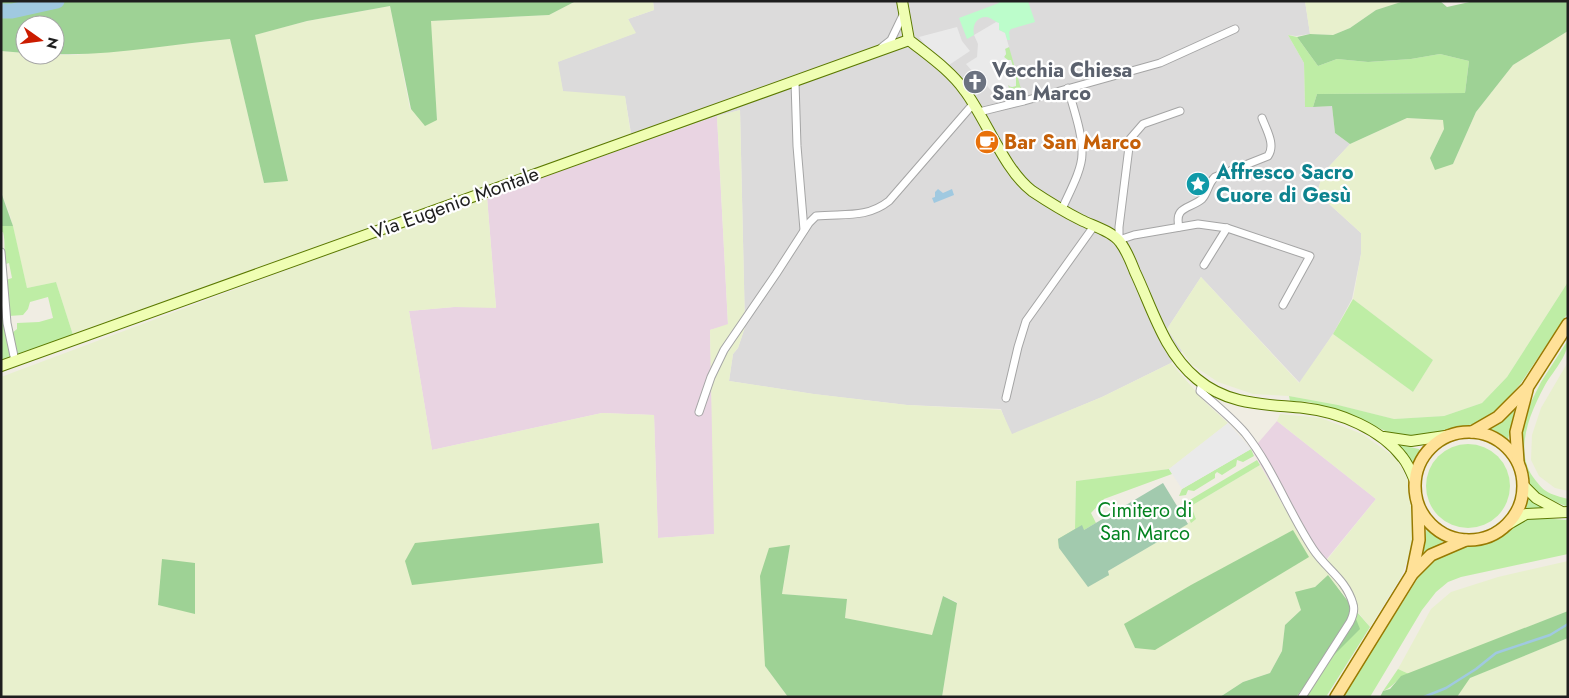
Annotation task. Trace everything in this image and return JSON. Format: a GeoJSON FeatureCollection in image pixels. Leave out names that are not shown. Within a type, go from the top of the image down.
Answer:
{"type":"FeatureCollection","features":[{"type":"Feature","properties":{"kind":"main road"},"geometry":{"type":"LineString","coordinates":[[1472,432],[1498,417],[1528,388],[1568,324]]}},
{"type":"Feature","properties":{"kind":"main road"},"geometry":{"type":"LineString","coordinates":[[1418,503],[1425,517],[1436,529],[1450,537],[1466,540],[1481,539],[1495,534],[1507,525],[1516,513],[1521,500],[1523,485],[1518,464],[1516,432],[1528,388]]}},
{"type":"Feature","properties":{"kind":"main road"},"geometry":{"type":"LineString","coordinates":[[1412,574],[1419,540],[1418,503],[1415,481],[1419,466],[1427,453],[1438,442],[1452,435],[1472,432],[1486,435],[1499,442],[1510,452],[1518,464]]}},
{"type":"Feature","properties":{"kind":"main road"},"geometry":{"type":"LineString","coordinates":[[1336,697],[1412,574],[1431,555],[1466,540]]}},
{"type":"Feature","properties":{"kind":"street"},"geometry":{"type":"LineString","coordinates":[[902,1],[909,40],[953,75],[976,108],[1014,172],[1033,191],[1119,240],[1134,235],[1198,224],[1227,228],[1310,256],[1283,305]]}},
{"type":"Feature","properties":{"kind":"street"},"geometry":{"type":"LineString","coordinates":[[878,50],[891,40],[904,13]]}},
{"type":"Feature","properties":{"kind":"street"},"geometry":{"type":"LineString","coordinates":[[700,412],[711,377],[724,350],[804,230],[816,216],[862,214],[880,209],[889,202],[976,108],[1024,102],[1160,63],[1235,29]]}},
{"type":"Feature","properties":{"kind":"street","name":"Via Eugenio Montale"},"geometry":{"type":"LineString","coordinates":[[1,366],[909,40]]}},
{"type":"Feature","properties":{"kind":"street"},"geometry":{"type":"LineString","coordinates":[[795,82],[797,146],[804,230]]}},
{"type":"Feature","properties":{"kind":"street"},"geometry":{"type":"LineString","coordinates":[[1062,209],[1081,163],[1082,154],[1082,144],[1068,88]]}},
{"type":"Feature","properties":{"kind":"street"},"geometry":{"type":"LineString","coordinates":[[1180,111],[1143,124],[1130,139],[1118,227],[1119,240],[1165,341],[1180,363],[1217,392],[1244,402],[1306,408],[1328,413],[1352,421],[1384,437],[1411,441],[1452,435]]}},
{"type":"Feature","properties":{"kind":"street"},"geometry":{"type":"LineString","coordinates":[[1179,227],[1177,219],[1181,211],[1202,199],[1210,182],[1215,177],[1268,156],[1272,152],[1272,146],[1262,118]]}},
{"type":"Feature","properties":{"kind":"street"},"geometry":{"type":"LineString","coordinates":[[1006,398],[1026,321],[1094,226]]}},
{"type":"Feature","properties":{"kind":"street"},"geometry":{"type":"LineString","coordinates":[[1204,264],[1227,228]]}},
{"type":"Feature","properties":{"kind":"street"},"geometry":{"type":"LineString","coordinates":[[1,252],[7,323],[15,361]]}},
{"type":"Feature","properties":{"kind":"street"},"geometry":{"type":"LineString","coordinates":[[1202,382],[1200,391],[1238,426],[1253,444],[1314,550],[1343,581],[1354,605],[1354,614],[1350,622],[1302,697]]}},
{"type":"Feature","properties":{"kind":"street"},"geometry":{"type":"LineString","coordinates":[[1384,437],[1404,459],[1415,481]]}},
{"type":"Feature","properties":{"kind":"street"},"geometry":{"type":"LineString","coordinates":[[1523,485],[1536,498],[1565,511]]}},
{"type":"Feature","properties":{"kind":"street"},"geometry":{"type":"LineString","coordinates":[[1507,525],[1526,514],[1565,511]]}},
{"type":"Feature","properties":{"kind":"shaded area"},"geometry":{"type":"Polygon","coordinates":[[[653,1],[1305,1],[1310,34],[1288,35],[1304,63],[1305,107],[1332,106],[1335,133],[1350,144],[1323,173],[1317,193],[1361,233],[1361,254],[1352,299],[1333,334],[1300,383],[1201,277],[1167,329],[1182,351],[1171,363],[1102,397],[1011,435],[1001,409],[907,405],[813,394],[729,381],[733,354],[738,348],[745,327],[740,110],[633,145],[625,97],[563,92],[557,62],[635,33],[628,19],[654,10],[653,1]]]}},
{"type":"Feature","properties":{"kind":"shaded area"},"geometry":{"type":"Polygon","coordinates":[[[996,22],[999,23],[999,30],[1005,33],[1009,47],[1005,49],[1006,54],[1004,57],[1011,60],[1016,76],[1016,86],[1008,85],[1010,94],[1004,96],[1002,91],[993,93],[966,64],[977,57],[978,44],[974,35],[996,22]]]}},
{"type":"Feature","properties":{"kind":"shaded area"},"geometry":{"type":"Polygon","coordinates":[[[957,27],[962,41],[970,51],[946,67],[919,37],[957,27]]]}},
{"type":"Feature","properties":{"kind":"shaded area"},"geometry":{"type":"Polygon","coordinates":[[[717,116],[728,325],[710,330],[715,534],[658,538],[654,415],[602,413],[432,450],[409,311],[454,307],[496,307],[487,197],[717,116]]]}},
{"type":"Feature","properties":{"kind":"shaded area"},"geometry":{"type":"Polygon","coordinates":[[[1277,421],[1376,499],[1321,566],[1307,547],[1252,450],[1277,421]]]}},
{"type":"Feature","properties":{"kind":"shaded area"},"geometry":{"type":"Polygon","coordinates":[[[1228,423],[1251,449],[1182,489],[1169,469],[1228,423]]]}},
{"type":"Feature","properties":{"kind":"green space"},"geometry":{"type":"Polygon","coordinates":[[[1,1],[576,1],[549,15],[431,21],[437,120],[425,126],[411,109],[390,6],[307,21],[255,35],[288,181],[264,183],[230,39],[99,53],[65,54],[65,15],[15,15],[15,52],[1,51],[1,1]]]}},
{"type":"Feature","properties":{"kind":"green space"},"geometry":{"type":"Polygon","coordinates":[[[576,1],[653,1],[654,10],[628,19],[636,33],[558,62],[563,91],[625,96],[631,136],[73,335],[56,282],[27,288],[10,215],[1,192],[1,51],[15,52],[15,65],[65,65],[65,55],[230,39],[264,183],[288,180],[254,35],[307,21],[390,6],[410,109],[437,120],[430,21],[549,15],[576,1]]]}},
{"type":"Feature","properties":{"kind":"green space"},"geometry":{"type":"Polygon","coordinates":[[[998,1],[1028,1],[1035,22],[1011,29],[1009,32],[1010,40],[1007,40],[1005,33],[999,30],[998,23],[988,17],[983,17],[976,22],[974,35],[967,39],[959,18],[999,3],[998,1]]]}},
{"type":"Feature","properties":{"kind":"green space"},"geometry":{"type":"Polygon","coordinates":[[[1305,1],[1404,1],[1376,10],[1350,28],[1333,35],[1310,34],[1305,1]]]}},
{"type":"Feature","properties":{"kind":"green space"},"geometry":{"type":"Polygon","coordinates":[[[1404,1],[1440,1],[1447,7],[1474,1],[1568,1],[1568,31],[1513,65],[1476,112],[1453,164],[1435,170],[1430,158],[1444,129],[1443,120],[1407,118],[1350,144],[1335,133],[1332,106],[1313,107],[1317,94],[1465,93],[1469,61],[1440,54],[1411,59],[1368,62],[1337,59],[1318,66],[1297,37],[1310,34],[1333,35],[1350,28],[1376,10],[1404,1]]]}},
{"type":"Feature","properties":{"kind":"green space"},"geometry":{"type":"Polygon","coordinates":[[[1568,31],[1568,282],[1507,377],[1482,403],[1444,416],[1394,419],[1338,405],[1289,396],[1253,394],[1218,382],[1191,364],[1167,329],[1201,277],[1299,383],[1333,334],[1413,392],[1433,360],[1353,299],[1361,254],[1361,233],[1317,193],[1323,173],[1350,144],[1407,118],[1444,120],[1444,129],[1430,158],[1453,164],[1476,112],[1513,65],[1568,31]]]}},
{"type":"Feature","properties":{"kind":"green space"},"geometry":{"type":"Polygon","coordinates":[[[1288,35],[1297,37],[1318,66],[1337,59],[1368,62],[1411,59],[1440,54],[1469,61],[1465,93],[1317,94],[1313,107],[1305,107],[1304,63],[1288,35]]]}},
{"type":"Feature","properties":{"kind":"green space"},"geometry":{"type":"Polygon","coordinates":[[[1009,47],[1021,89],[1010,93],[1008,84],[1010,87],[1016,86],[1014,74],[1004,57],[1006,54],[1005,48],[1009,47]]]}},
{"type":"Feature","properties":{"kind":"green space"},"geometry":{"type":"Polygon","coordinates":[[[740,110],[745,327],[738,348],[733,354],[729,381],[814,394],[907,405],[1001,410],[1012,434],[1102,397],[1171,363],[1206,403],[1228,423],[1169,469],[1076,481],[1075,529],[1109,574],[1108,571],[1196,518],[1191,506],[1260,465],[1307,547],[1322,566],[1376,499],[1277,421],[1280,414],[1321,418],[1362,434],[1396,458],[1408,480],[1416,515],[1416,537],[1401,577],[1370,627],[1328,575],[1315,587],[1301,610],[1285,625],[1282,651],[1270,673],[1243,682],[1220,697],[942,697],[957,602],[943,596],[932,636],[845,618],[847,599],[782,594],[790,545],[765,666],[788,697],[1,697],[1,377],[487,197],[496,308],[454,307],[409,311],[432,450],[602,413],[654,415],[658,538],[714,534],[710,330],[728,324],[717,116],[740,110]]]}},
{"type":"Feature","properties":{"kind":"green space"},"geometry":{"type":"Polygon","coordinates":[[[1,192],[13,226],[1,226],[1,192]]]}},
{"type":"Feature","properties":{"kind":"green space"},"geometry":{"type":"Polygon","coordinates":[[[1,226],[13,226],[27,288],[56,282],[73,335],[17,356],[12,333],[17,329],[17,323],[39,322],[53,318],[48,297],[30,302],[28,309],[23,315],[9,316],[6,280],[12,278],[9,263],[6,264],[5,260],[4,236],[3,232],[1,232],[1,226]]]}},
{"type":"Feature","properties":{"kind":"green space"},"geometry":{"type":"Polygon","coordinates":[[[1568,282],[1568,313],[1521,383],[1501,407],[1480,422],[1425,437],[1396,436],[1345,412],[1309,402],[1290,401],[1289,396],[1338,405],[1394,419],[1444,416],[1482,403],[1507,377],[1568,282]]]}},
{"type":"Feature","properties":{"kind":"green space"},"geometry":{"type":"Polygon","coordinates":[[[1,288],[12,357],[1,360],[1,288]]]}},
{"type":"Feature","properties":{"kind":"green space"},"geometry":{"type":"Polygon","coordinates":[[[1353,299],[1433,360],[1413,392],[1333,334],[1353,299]]]}},
{"type":"Feature","properties":{"kind":"green space"},"geometry":{"type":"Polygon","coordinates":[[[1568,340],[1563,358],[1544,387],[1534,408],[1529,420],[1524,444],[1527,466],[1533,477],[1546,491],[1568,499],[1568,507],[1544,497],[1531,488],[1525,476],[1520,449],[1525,414],[1541,382],[1568,340]]]}},
{"type":"Feature","properties":{"kind":"green space"},"geometry":{"type":"Polygon","coordinates":[[[1568,362],[1568,491],[1555,488],[1539,476],[1531,460],[1532,435],[1541,408],[1568,362]]]}},
{"type":"Feature","properties":{"kind":"green space"},"geometry":{"type":"Polygon","coordinates":[[[1512,411],[1514,413],[1507,444],[1485,431],[1512,411]]]}},
{"type":"Feature","properties":{"kind":"green space"},"geometry":{"type":"Polygon","coordinates":[[[1460,444],[1476,444],[1492,451],[1503,462],[1510,478],[1507,502],[1498,516],[1492,521],[1476,528],[1460,528],[1444,521],[1433,510],[1426,494],[1426,478],[1433,462],[1444,451],[1460,444]]]}},
{"type":"Feature","properties":{"kind":"green space"},"geometry":{"type":"Polygon","coordinates":[[[1400,445],[1419,449],[1421,452],[1413,465],[1399,447],[1400,445]]]}},
{"type":"Feature","properties":{"kind":"green space"},"geometry":{"type":"Polygon","coordinates":[[[1251,449],[1254,456],[1243,462],[1237,460],[1236,466],[1222,475],[1217,472],[1215,478],[1194,491],[1188,490],[1186,495],[1179,496],[1182,489],[1251,449]]]}},
{"type":"Feature","properties":{"kind":"green space"},"geometry":{"type":"Polygon","coordinates":[[[1257,460],[1260,465],[1191,506],[1196,519],[1191,523],[1185,510],[1188,501],[1257,460]]]}},
{"type":"Feature","properties":{"kind":"green space"},"geometry":{"type":"Polygon","coordinates":[[[1169,469],[1172,474],[1104,499],[1091,513],[1096,523],[1084,530],[1108,576],[1104,569],[1059,548],[1058,539],[1075,529],[1076,481],[1169,469]]]}},
{"type":"Feature","properties":{"kind":"green space","name":"Cimitero di San Marco"},"geometry":{"type":"Polygon","coordinates":[[[1163,483],[1188,524],[1108,571],[1109,575],[1088,587],[1059,548],[1058,539],[1082,525],[1084,530],[1163,483]]]}},
{"type":"Feature","properties":{"kind":"green space"},"geometry":{"type":"Polygon","coordinates":[[[1524,494],[1542,508],[1519,511],[1524,494]]]}},
{"type":"Feature","properties":{"kind":"green space"},"geometry":{"type":"Polygon","coordinates":[[[1540,518],[1568,520],[1568,554],[1461,577],[1448,582],[1436,592],[1422,610],[1370,697],[1343,697],[1421,573],[1432,561],[1463,546],[1488,541],[1526,520],[1540,518]]]}},
{"type":"Feature","properties":{"kind":"green space"},"geometry":{"type":"Polygon","coordinates":[[[599,523],[603,563],[412,585],[405,561],[415,543],[599,523]]]}},
{"type":"Feature","properties":{"kind":"green space"},"geometry":{"type":"Polygon","coordinates":[[[1427,526],[1447,539],[1419,561],[1425,539],[1427,526]]]}},
{"type":"Feature","properties":{"kind":"green space"},"geometry":{"type":"Polygon","coordinates":[[[1293,530],[1309,557],[1155,650],[1135,648],[1124,624],[1191,585],[1293,530]]]}},
{"type":"Feature","properties":{"kind":"green space"},"geometry":{"type":"Polygon","coordinates":[[[790,545],[782,594],[847,599],[845,618],[932,635],[943,596],[957,603],[942,697],[788,697],[765,666],[760,576],[769,548],[790,545]]]}},
{"type":"Feature","properties":{"kind":"green space"},"geometry":{"type":"Polygon","coordinates":[[[162,559],[195,563],[195,614],[158,605],[162,559]]]}},
{"type":"Feature","properties":{"kind":"green space"},"geometry":{"type":"Polygon","coordinates":[[[1568,561],[1568,611],[1409,674],[1398,669],[1431,609],[1451,592],[1498,577],[1568,561]]]}},
{"type":"Feature","properties":{"kind":"green space"},"geometry":{"type":"Polygon","coordinates":[[[1328,575],[1350,604],[1360,629],[1311,678],[1296,697],[1220,697],[1243,682],[1270,673],[1282,651],[1285,625],[1301,610],[1295,592],[1315,587],[1328,575]]]}},
{"type":"Feature","properties":{"kind":"green space"},"geometry":{"type":"Polygon","coordinates":[[[1350,604],[1370,627],[1326,697],[1296,697],[1311,678],[1350,604]]]}},
{"type":"Feature","properties":{"kind":"green space"},"geometry":{"type":"Polygon","coordinates":[[[1568,611],[1568,638],[1470,678],[1457,697],[1380,697],[1383,691],[1390,689],[1401,676],[1568,611]]]}},
{"type":"Feature","properties":{"kind":"green space"},"geometry":{"type":"Polygon","coordinates":[[[1568,638],[1568,697],[1457,697],[1469,678],[1568,638]]]}},
{"type":"Feature","properties":{"kind":"green space"},"geometry":{"type":"Polygon","coordinates":[[[1398,669],[1409,674],[1383,691],[1398,669]]]}},
{"type":"Feature","properties":{"kind":"water"},"geometry":{"type":"Polygon","coordinates":[[[938,189],[943,193],[952,189],[954,195],[934,203],[932,198],[935,197],[935,192],[938,189]]]}},
{"type":"Feature","properties":{"kind":"waterway"},"geometry":{"type":"LineString","coordinates":[[1,11],[12,11],[57,1]]}},
{"type":"Feature","properties":{"kind":"waterway"},"geometry":{"type":"LineString","coordinates":[[1424,697],[1446,688],[1476,669],[1496,653],[1550,635],[1568,624]]}},
{"type":"Feature","properties":{"kind":"place","name":"Vecchia Chiesa San Marco"},"geometry":{"type":"Point","coordinates":[975,82]}},
{"type":"Feature","properties":{"kind":"place","name":"Bar San Marco"},"geometry":{"type":"Point","coordinates":[987,142]}},
{"type":"Feature","properties":{"kind":"place","name":"Affresco Sacro Cuore di Gesù"},"geometry":{"type":"Point","coordinates":[1198,184]}}]}
